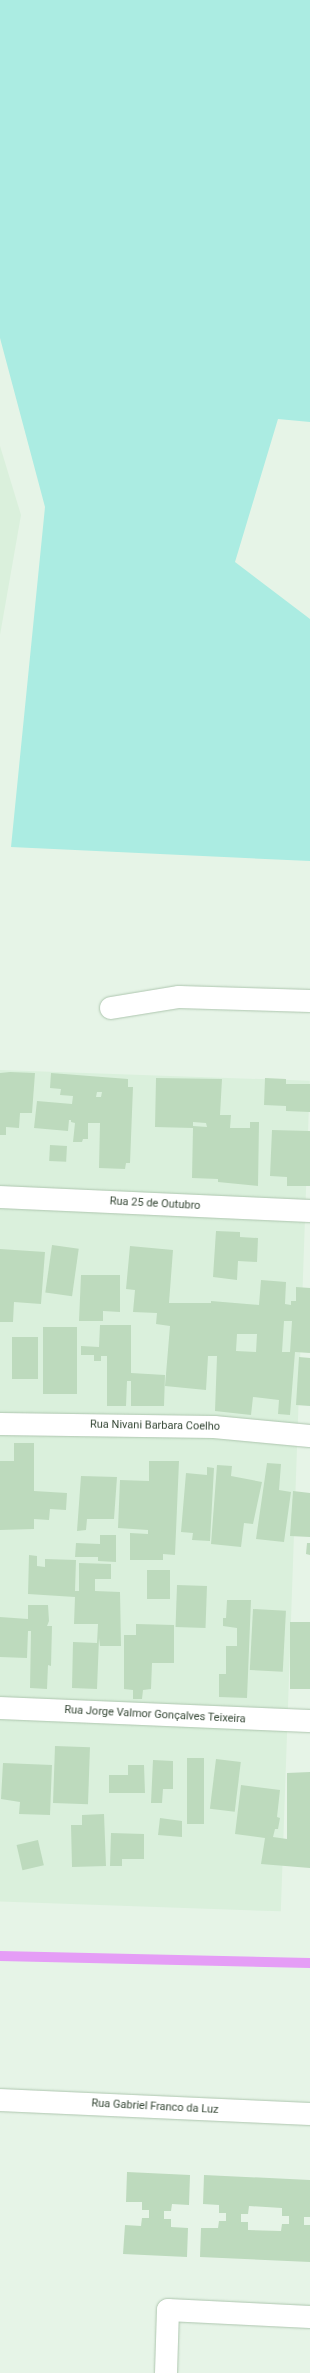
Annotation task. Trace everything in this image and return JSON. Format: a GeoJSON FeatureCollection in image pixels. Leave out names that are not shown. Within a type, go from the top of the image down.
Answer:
{"type":"FeatureCollection","features":[{"type":"Feature","properties":{"kind":"street"},"geometry":{"type":"LineString","coordinates":[[111,1008],[179,997],[310,1001]]}},
{"type":"Feature","properties":{"kind":"street","name":"Rua 25 de Outubro"},"geometry":{"type":"LineString","coordinates":[[0,1197],[310,1211]]}},
{"type":"Feature","properties":{"kind":"street","name":"Rua Nivani Barbara Coelho"},"geometry":{"type":"LineString","coordinates":[[0,1424],[214,1427],[310,1436]]}},
{"type":"Feature","properties":{"kind":"street","name":"Rua Jorge Valmor Gonçalves Teixeira"},"geometry":{"type":"LineString","coordinates":[[0,1708],[310,1721]]}},
{"type":"Feature","properties":{"kind":"street","name":"Rua Gabriel Franco da Luz"},"geometry":{"type":"LineString","coordinates":[[0,2100],[310,2114]]}},
{"type":"Feature","properties":{"kind":"street"},"geometry":{"type":"LineString","coordinates":[[166,2373],[168,2310],[310,2317]]}},
{"type":"Feature","properties":{"kind":"shaded area"},"geometry":{"type":"Polygon","coordinates":[[[0,0],[310,0],[310,422],[278,419],[235,562],[310,619],[310,861],[11,847],[45,507],[0,338],[0,0]]]}},
{"type":"Feature","properties":{"kind":"shaded area"},"geometry":{"type":"Polygon","coordinates":[[[0,446],[21,515],[0,635],[0,446]]]}},
{"type":"Feature","properties":{"kind":"shaded area"},"geometry":{"type":"Polygon","coordinates":[[[0,1070],[310,1081],[281,1911],[0,1902],[0,1070]]]}},
{"type":"Feature","properties":{"kind":"building"},"geometry":{"type":"Polygon","coordinates":[[[0,1073],[35,1073],[32,1113],[20,1113],[19,1128],[6,1127],[6,1135],[0,1135],[0,1073]]]}},
{"type":"Feature","properties":{"kind":"building"},"geometry":{"type":"Polygon","coordinates":[[[51,1073],[128,1079],[128,1087],[133,1087],[130,1163],[126,1163],[125,1169],[99,1168],[100,1123],[88,1123],[88,1139],[83,1139],[82,1142],[73,1142],[75,1123],[71,1122],[71,1120],[69,1120],[68,1131],[34,1128],[37,1101],[72,1104],[73,1096],[60,1095],[61,1089],[50,1088],[51,1073]],[[97,1092],[96,1097],[101,1097],[102,1092],[97,1092]]]}},
{"type":"Feature","properties":{"kind":"building"},"geometry":{"type":"Polygon","coordinates":[[[156,1078],[222,1079],[220,1115],[231,1115],[230,1128],[250,1128],[250,1122],[259,1122],[258,1186],[218,1182],[218,1179],[192,1178],[193,1128],[155,1127],[156,1078]],[[193,1122],[193,1126],[207,1127],[206,1123],[193,1122]]]}},
{"type":"Feature","properties":{"kind":"building"},"geometry":{"type":"Polygon","coordinates":[[[265,1078],[286,1079],[286,1084],[310,1084],[310,1112],[286,1111],[286,1106],[264,1105],[265,1078]]]}},
{"type":"Feature","properties":{"kind":"building"},"geometry":{"type":"Polygon","coordinates":[[[272,1130],[310,1131],[310,1186],[287,1186],[287,1177],[270,1176],[272,1130]]]}},
{"type":"Feature","properties":{"kind":"building"},"geometry":{"type":"Polygon","coordinates":[[[50,1145],[67,1146],[66,1162],[49,1161],[50,1145]]]}},
{"type":"Feature","properties":{"kind":"building"},"geometry":{"type":"Polygon","coordinates":[[[216,1231],[240,1232],[240,1237],[258,1238],[257,1262],[238,1261],[237,1280],[213,1277],[216,1231]]]}},
{"type":"Feature","properties":{"kind":"building"},"geometry":{"type":"Polygon","coordinates":[[[52,1245],[79,1249],[72,1296],[45,1293],[52,1245]]]}},
{"type":"Feature","properties":{"kind":"building"},"geometry":{"type":"Polygon","coordinates":[[[130,1246],[173,1250],[169,1303],[211,1303],[211,1301],[259,1305],[261,1280],[286,1282],[285,1304],[291,1305],[291,1301],[296,1301],[296,1287],[310,1288],[310,1353],[295,1352],[290,1415],[278,1414],[279,1400],[253,1397],[251,1415],[215,1411],[217,1356],[208,1356],[206,1390],[165,1386],[170,1326],[156,1324],[157,1313],[133,1312],[135,1290],[126,1289],[130,1246]],[[284,1321],[282,1352],[290,1352],[292,1321],[284,1321]],[[237,1334],[236,1351],[256,1352],[257,1334],[237,1334]]]}},
{"type":"Feature","properties":{"kind":"building"},"geometry":{"type":"Polygon","coordinates":[[[0,1249],[45,1252],[41,1304],[14,1302],[13,1322],[0,1322],[0,1249]]]}},
{"type":"Feature","properties":{"kind":"building"},"geometry":{"type":"Polygon","coordinates":[[[81,1275],[120,1275],[120,1312],[103,1311],[103,1321],[79,1321],[81,1275]]]}},
{"type":"Feature","properties":{"kind":"building"},"geometry":{"type":"Polygon","coordinates":[[[100,1325],[131,1325],[131,1373],[165,1375],[164,1406],[131,1406],[131,1381],[127,1381],[126,1406],[107,1406],[107,1356],[101,1356],[101,1361],[94,1361],[94,1355],[81,1355],[81,1346],[99,1347],[100,1325]]]}},
{"type":"Feature","properties":{"kind":"building"},"geometry":{"type":"Polygon","coordinates":[[[43,1327],[77,1327],[77,1394],[43,1394],[43,1327]]]}},
{"type":"Feature","properties":{"kind":"building"},"geometry":{"type":"Polygon","coordinates":[[[12,1337],[38,1337],[38,1379],[12,1379],[12,1337]]]}},
{"type":"Feature","properties":{"kind":"building"},"geometry":{"type":"Polygon","coordinates":[[[299,1357],[310,1358],[310,1406],[296,1405],[299,1357]]]}},
{"type":"Feature","properties":{"kind":"building"},"geometry":{"type":"Polygon","coordinates":[[[14,1443],[34,1443],[34,1491],[67,1493],[66,1510],[50,1509],[49,1520],[34,1519],[34,1529],[0,1530],[0,1461],[14,1461],[14,1443]]]}},
{"type":"Feature","properties":{"kind":"building"},"geometry":{"type":"Polygon","coordinates":[[[149,1461],[179,1461],[175,1555],[163,1554],[163,1560],[130,1560],[130,1533],[148,1534],[148,1530],[118,1528],[120,1480],[149,1481],[149,1461]]]}},
{"type":"Feature","properties":{"kind":"building"},"geometry":{"type":"Polygon","coordinates":[[[267,1463],[281,1464],[279,1490],[291,1492],[284,1542],[256,1539],[267,1463]]]}},
{"type":"Feature","properties":{"kind":"building"},"geometry":{"type":"Polygon","coordinates":[[[217,1465],[232,1466],[231,1476],[262,1482],[253,1524],[244,1523],[241,1547],[211,1544],[217,1465]]]}},
{"type":"Feature","properties":{"kind":"building"},"geometry":{"type":"Polygon","coordinates":[[[207,1467],[214,1468],[210,1541],[192,1540],[193,1533],[181,1532],[186,1473],[207,1475],[207,1467]]]}},
{"type":"Feature","properties":{"kind":"building"},"geometry":{"type":"Polygon","coordinates":[[[81,1476],[117,1477],[114,1519],[87,1519],[86,1530],[77,1531],[81,1476]]]}},
{"type":"Feature","properties":{"kind":"building"},"geometry":{"type":"Polygon","coordinates":[[[293,1491],[310,1493],[310,1537],[290,1536],[293,1491]]]}},
{"type":"Feature","properties":{"kind":"building"},"geometry":{"type":"Polygon","coordinates":[[[100,1535],[116,1535],[116,1562],[98,1561],[98,1557],[75,1557],[76,1543],[100,1544],[100,1535]]]}},
{"type":"Feature","properties":{"kind":"building"},"geometry":{"type":"Polygon","coordinates":[[[307,1543],[310,1543],[310,1555],[306,1554],[307,1543]]]}},
{"type":"Feature","properties":{"kind":"building"},"geometry":{"type":"Polygon","coordinates":[[[29,1555],[37,1556],[37,1566],[45,1567],[45,1559],[76,1560],[75,1591],[79,1591],[79,1563],[111,1564],[111,1579],[95,1579],[95,1591],[120,1592],[121,1646],[100,1646],[99,1638],[97,1689],[72,1688],[73,1642],[97,1643],[98,1624],[74,1624],[75,1597],[28,1594],[29,1555]]]}},
{"type":"Feature","properties":{"kind":"building"},"geometry":{"type":"Polygon","coordinates":[[[147,1570],[170,1570],[170,1599],[147,1599],[147,1570]]]}},
{"type":"Feature","properties":{"kind":"building"},"geometry":{"type":"Polygon","coordinates":[[[177,1585],[207,1586],[206,1628],[176,1627],[177,1585]]]}},
{"type":"Feature","properties":{"kind":"building"},"geometry":{"type":"Polygon","coordinates":[[[227,1600],[251,1600],[247,1698],[219,1697],[219,1674],[226,1674],[226,1646],[237,1646],[237,1628],[223,1626],[223,1618],[226,1618],[227,1600]]]}},
{"type":"Feature","properties":{"kind":"building"},"geometry":{"type":"Polygon","coordinates":[[[28,1605],[48,1605],[49,1621],[47,1626],[52,1626],[51,1666],[48,1665],[47,1689],[30,1688],[31,1631],[28,1631],[27,1658],[0,1657],[0,1617],[28,1619],[28,1605]]]}},
{"type":"Feature","properties":{"kind":"building"},"geometry":{"type":"Polygon","coordinates":[[[253,1609],[286,1611],[283,1672],[250,1670],[253,1609]]]}},
{"type":"Feature","properties":{"kind":"building"},"geometry":{"type":"Polygon","coordinates":[[[290,1622],[310,1622],[310,1689],[290,1689],[290,1622]]]}},
{"type":"Feature","properties":{"kind":"building"},"geometry":{"type":"Polygon","coordinates":[[[136,1624],[174,1625],[174,1663],[152,1663],[151,1689],[143,1690],[142,1699],[133,1699],[133,1690],[124,1689],[124,1635],[136,1635],[136,1624]]]}},
{"type":"Feature","properties":{"kind":"building"},"geometry":{"type":"Polygon","coordinates":[[[55,1746],[90,1747],[88,1804],[53,1803],[55,1746]]]}},
{"type":"Feature","properties":{"kind":"building"},"geometry":{"type":"Polygon","coordinates":[[[187,1758],[204,1758],[204,1824],[187,1824],[187,1758]]]}},
{"type":"Feature","properties":{"kind":"building"},"geometry":{"type":"Polygon","coordinates":[[[216,1759],[241,1762],[235,1812],[210,1809],[216,1759]]]}},
{"type":"Feature","properties":{"kind":"building"},"geometry":{"type":"Polygon","coordinates":[[[153,1760],[173,1761],[173,1789],[163,1789],[162,1803],[151,1803],[153,1760]]]}},
{"type":"Feature","properties":{"kind":"building"},"geometry":{"type":"Polygon","coordinates":[[[3,1763],[52,1765],[50,1815],[19,1814],[20,1802],[1,1799],[3,1763]]]}},
{"type":"Feature","properties":{"kind":"building"},"geometry":{"type":"Polygon","coordinates":[[[128,1765],[144,1765],[145,1793],[109,1793],[109,1775],[128,1775],[128,1765]]]}},
{"type":"Feature","properties":{"kind":"building"},"geometry":{"type":"Polygon","coordinates":[[[310,1772],[310,1868],[261,1864],[265,1838],[235,1834],[241,1785],[280,1790],[277,1817],[280,1818],[278,1829],[275,1829],[273,1837],[287,1839],[287,1773],[310,1772]]]}},
{"type":"Feature","properties":{"kind":"building"},"geometry":{"type":"Polygon","coordinates":[[[104,1814],[106,1866],[72,1867],[71,1825],[82,1825],[82,1815],[104,1814]]]}},
{"type":"Feature","properties":{"kind":"building"},"geometry":{"type":"Polygon","coordinates":[[[160,1818],[182,1821],[182,1837],[158,1835],[160,1818]]]}},
{"type":"Feature","properties":{"kind":"building"},"geometry":{"type":"Polygon","coordinates":[[[111,1833],[144,1834],[144,1859],[122,1859],[122,1866],[110,1866],[111,1833]]]}},
{"type":"Feature","properties":{"kind":"building"},"geometry":{"type":"Polygon","coordinates":[[[38,1840],[44,1865],[22,1870],[17,1845],[38,1840]]]}},
{"type":"Feature","properties":{"kind":"building"},"geometry":{"type":"Polygon","coordinates":[[[127,2172],[190,2175],[189,2205],[172,2204],[171,2211],[164,2211],[164,2219],[171,2219],[171,2227],[188,2228],[187,2257],[123,2254],[125,2225],[141,2226],[142,2218],[149,2218],[149,2210],[142,2210],[142,2202],[126,2202],[127,2172]]]}},
{"type":"Feature","properties":{"kind":"building"},"geometry":{"type":"Polygon","coordinates":[[[204,2175],[310,2180],[310,2217],[304,2217],[304,2225],[310,2225],[310,2262],[200,2257],[201,2228],[218,2228],[219,2221],[226,2221],[226,2213],[219,2213],[219,2205],[203,2204],[204,2175]],[[249,2206],[248,2214],[241,2214],[241,2222],[248,2222],[248,2230],[281,2231],[282,2224],[289,2224],[289,2216],[282,2216],[282,2208],[249,2206]]]}},
{"type":"Feature","properties":{"kind":"waterway"},"geometry":{"type":"LineString","coordinates":[[0,1956],[310,1963]]}}]}
